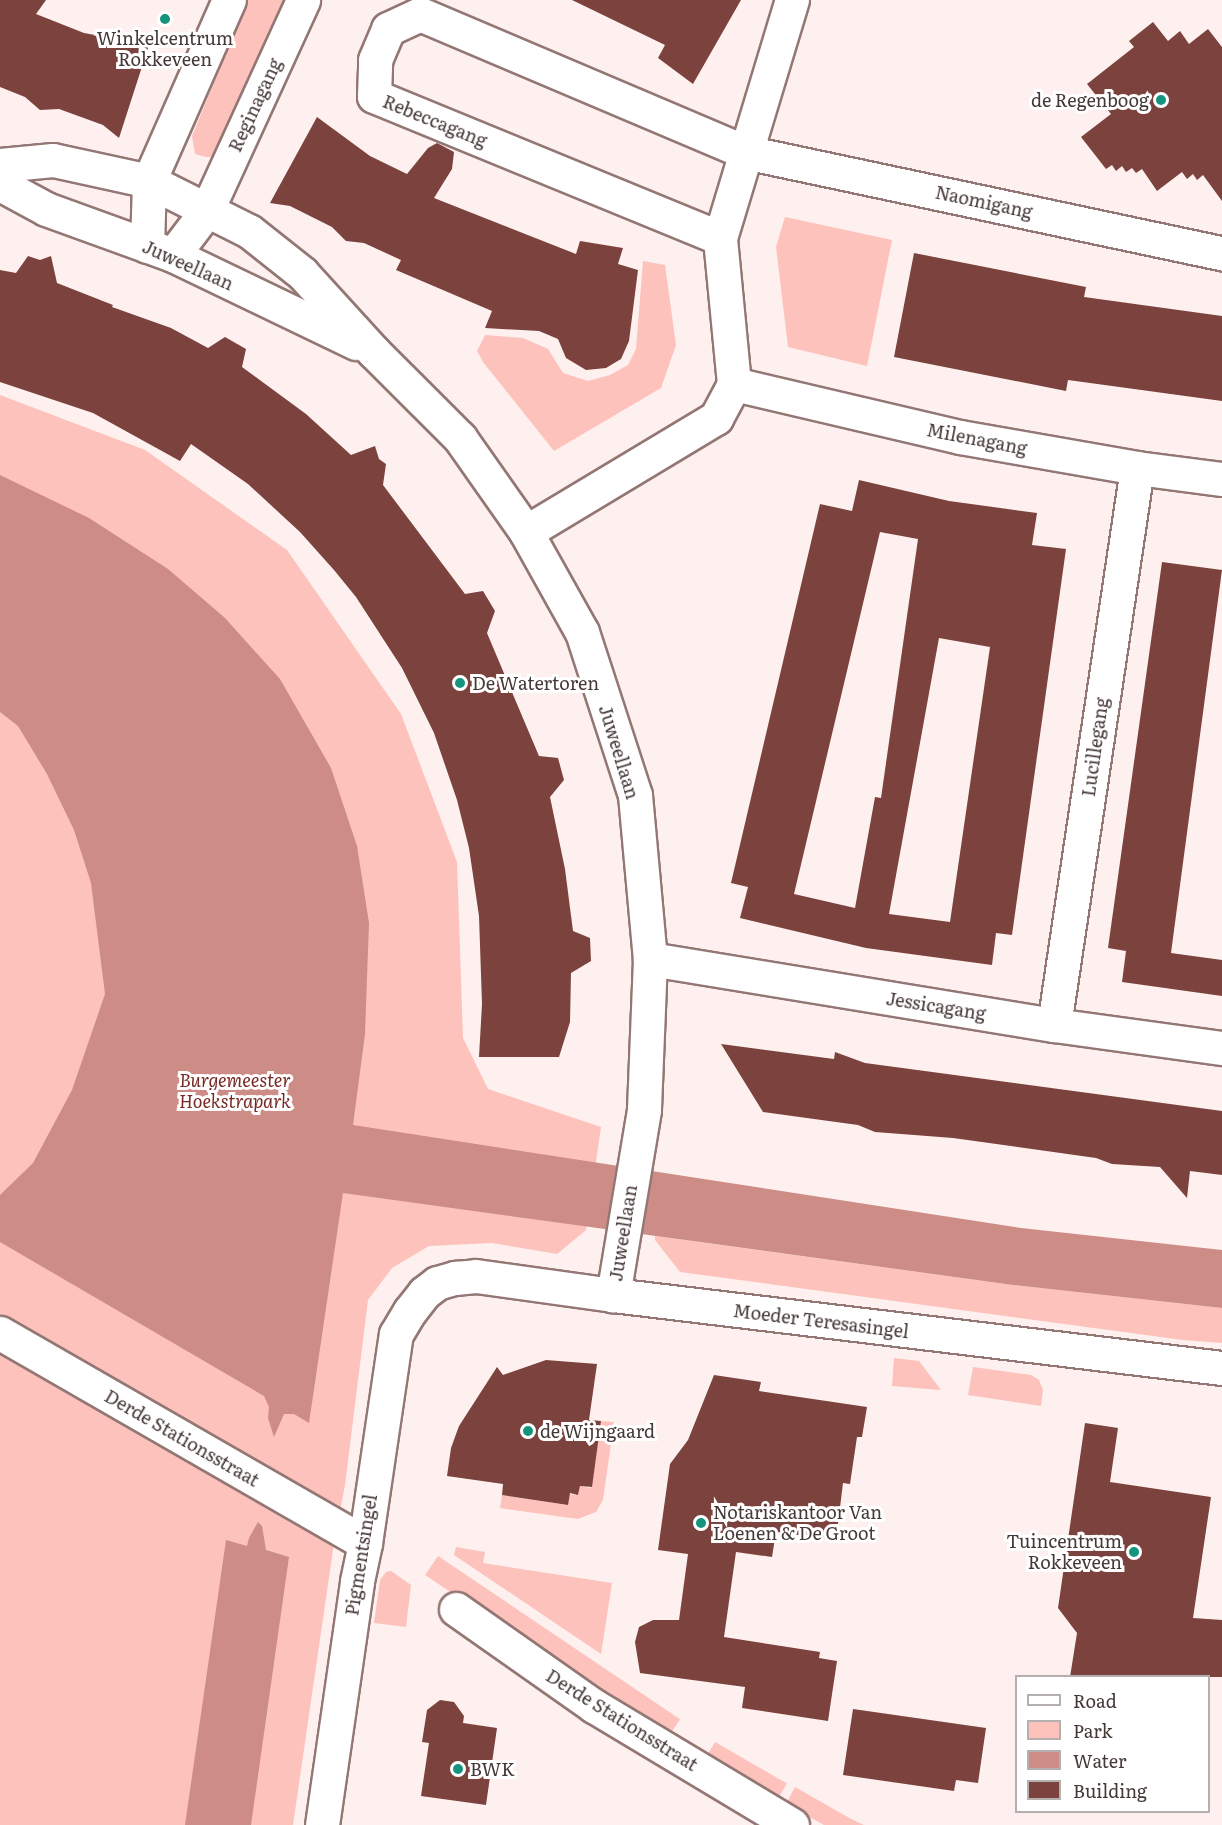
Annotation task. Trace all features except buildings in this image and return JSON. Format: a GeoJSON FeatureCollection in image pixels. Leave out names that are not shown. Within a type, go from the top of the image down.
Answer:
{"type":"FeatureCollection","features":[{"type":"Feature","properties":{"kind":"street"},"geometry":{"type":"LineString","coordinates":[[160,250],[149,182],[229,0]]}},
{"type":"Feature","properties":{"kind":"street","name":"Reginagang"},"geometry":{"type":"LineString","coordinates":[[160,250],[207,210],[303,0]]}},
{"type":"Feature","properties":{"kind":"street"},"geometry":{"type":"LineString","coordinates":[[526,532],[716,418],[734,384],[720,238],[745,152],[761,109],[792,0]]}},
{"type":"Feature","properties":{"kind":"street","name":"Rebeccagang"},"geometry":{"type":"LineString","coordinates":[[720,238],[374,96],[375,60],[388,29],[420,14],[745,152]]}},
{"type":"Feature","properties":{"kind":"street","name":"Naomigang"},"geometry":{"type":"LineString","coordinates":[[745,152],[1222,253]]}},
{"type":"Feature","properties":{"kind":"street"},"geometry":{"type":"LineString","coordinates":[[0,165],[53,160],[149,182],[207,210]]}},
{"type":"Feature","properties":{"kind":"street","name":"Juweellaan"},"geometry":{"type":"LineString","coordinates":[[0,184],[46,209],[160,250],[374,352]]}},
{"type":"Feature","properties":{"kind":"street","name":"Juweellaan"},"geometry":{"type":"LineString","coordinates":[[207,210],[249,231],[302,273],[374,352],[460,438],[526,532],[582,632],[634,795],[650,959],[644,1110],[613,1295]]}},
{"type":"Feature","properties":{"kind":"street","name":"Milenagang"},"geometry":{"type":"LineString","coordinates":[[734,384],[960,437],[1137,468],[1222,479]]}},
{"type":"Feature","properties":{"kind":"street","name":"Lucillegang"},"geometry":{"type":"LineString","coordinates":[[1054,1025],[1137,468]]}},
{"type":"Feature","properties":{"kind":"street","name":"Jessicagang"},"geometry":{"type":"LineString","coordinates":[[650,959],[1054,1025],[1222,1048]]}},
{"type":"Feature","properties":{"kind":"street","name":"Moeder Teresasingel"},"geometry":{"type":"LineString","coordinates":[[424,1293],[437,1283],[476,1276],[613,1295],[1222,1368]]}},
{"type":"Feature","properties":{"kind":"street","name":"Pigmentsingel"},"geometry":{"type":"LineString","coordinates":[[322,1825],[396,1334],[424,1293]]}},
{"type":"Feature","properties":{"kind":"street","name":"Derde Stationsstraat"},"geometry":{"type":"LineString","coordinates":[[0,1333],[365,1543]]}},
{"type":"Feature","properties":{"kind":"street","name":"Derde Stationsstraat"},"geometry":{"type":"LineString","coordinates":[[456,1609],[594,1706],[792,1825]]}},
{"type":"Feature","properties":{"kind":"green space"},"geometry":{"type":"Polygon","coordinates":[[[248,0],[290,0],[214,157],[195,154],[192,136],[248,0]]]}},
{"type":"Feature","properties":{"kind":"green space"},"geometry":{"type":"Polygon","coordinates":[[[785,217],[892,240],[867,366],[788,347],[776,247],[785,217]]]}},
{"type":"Feature","properties":{"kind":"green space"},"geometry":{"type":"Polygon","coordinates":[[[643,261],[665,265],[676,345],[661,388],[554,451],[483,362],[477,351],[485,335],[523,338],[548,349],[563,373],[588,381],[610,375],[628,365],[636,349],[643,261]]]}},
{"type":"Feature","properties":{"kind":"green space","name":"Burgemeester Hoekstrapark"},"geometry":{"type":"Polygon","coordinates":[[[0,395],[145,450],[287,550],[401,714],[457,862],[463,1038],[488,1089],[601,1127],[586,1230],[557,1254],[492,1243],[429,1246],[392,1268],[368,1300],[345,1485],[334,1543],[293,1825],[0,1825],[0,395]]]}},
{"type":"Feature","properties":{"kind":"green space"},"geometry":{"type":"Polygon","coordinates":[[[655,1236],[1013,1285],[1222,1308],[1222,1343],[1183,1340],[680,1272],[655,1240],[655,1236]]]}},
{"type":"Feature","properties":{"kind":"green space"},"geometry":{"type":"Polygon","coordinates":[[[894,1358],[919,1361],[941,1390],[892,1386],[894,1358]]]}},
{"type":"Feature","properties":{"kind":"green space"},"geometry":{"type":"Polygon","coordinates":[[[973,1367],[1031,1375],[1039,1380],[1043,1390],[1041,1406],[968,1395],[973,1367]]]}},
{"type":"Feature","properties":{"kind":"green space"},"geometry":{"type":"Polygon","coordinates":[[[601,1421],[614,1422],[603,1500],[596,1512],[578,1519],[500,1508],[502,1495],[567,1505],[569,1494],[578,1495],[580,1486],[591,1488],[601,1421]]]}},
{"type":"Feature","properties":{"kind":"green space"},"geometry":{"type":"Polygon","coordinates":[[[456,1547],[485,1552],[483,1563],[612,1583],[601,1654],[454,1555],[456,1547]]]}},
{"type":"Feature","properties":{"kind":"green space"},"geometry":{"type":"Polygon","coordinates":[[[438,1556],[680,1719],[667,1738],[425,1575],[438,1556]]]}},
{"type":"Feature","properties":{"kind":"green space"},"geometry":{"type":"Polygon","coordinates":[[[391,1571],[411,1585],[406,1627],[374,1623],[380,1580],[386,1572],[391,1571]]]}},
{"type":"Feature","properties":{"kind":"green space"},"geometry":{"type":"Polygon","coordinates":[[[715,1742],[787,1784],[778,1799],[706,1758],[715,1742]]]}},
{"type":"Feature","properties":{"kind":"green space"},"geometry":{"type":"Polygon","coordinates":[[[795,1787],[864,1825],[824,1825],[786,1804],[795,1787]]]}},
{"type":"Feature","properties":{"kind":"water"},"geometry":{"type":"Polygon","coordinates":[[[0,475],[89,518],[168,569],[225,618],[280,679],[331,768],[357,846],[369,923],[365,1034],[353,1125],[1021,1228],[1222,1250],[1222,1308],[1013,1285],[343,1193],[309,1423],[294,1414],[284,1414],[274,1437],[268,1418],[269,1407],[264,1396],[0,1242],[0,1195],[33,1163],[72,1090],[105,994],[91,883],[74,830],[47,774],[18,726],[0,712],[0,475]]]}},
{"type":"Feature","properties":{"kind":"water"},"geometry":{"type":"Polygon","coordinates":[[[258,1522],[262,1526],[266,1550],[289,1557],[251,1825],[185,1825],[226,1540],[247,1546],[258,1522]]]}},
{"type":"Feature","properties":{"kind":"place","name":"Winkelcentrum Rokkeveen"},"geometry":{"type":"Point","coordinates":[165,19]}},
{"type":"Feature","properties":{"kind":"place","name":"de Regenboog"},"geometry":{"type":"Point","coordinates":[1161,100]}},
{"type":"Feature","properties":{"kind":"place","name":"De Watertoren"},"geometry":{"type":"Point","coordinates":[460,683]}},
{"type":"Feature","properties":{"kind":"place","name":"de Wijngaard"},"geometry":{"type":"Point","coordinates":[528,1431]}},
{"type":"Feature","properties":{"kind":"place","name":"Notariskantoor Van Loenen & De Groot"},"geometry":{"type":"Point","coordinates":[701,1523]}},
{"type":"Feature","properties":{"kind":"place","name":"Tuincentrum Rokkeveen"},"geometry":{"type":"Point","coordinates":[1134,1552]}},
{"type":"Feature","properties":{"kind":"place","name":"BWK"},"geometry":{"type":"Point","coordinates":[458,1769]}}]}
